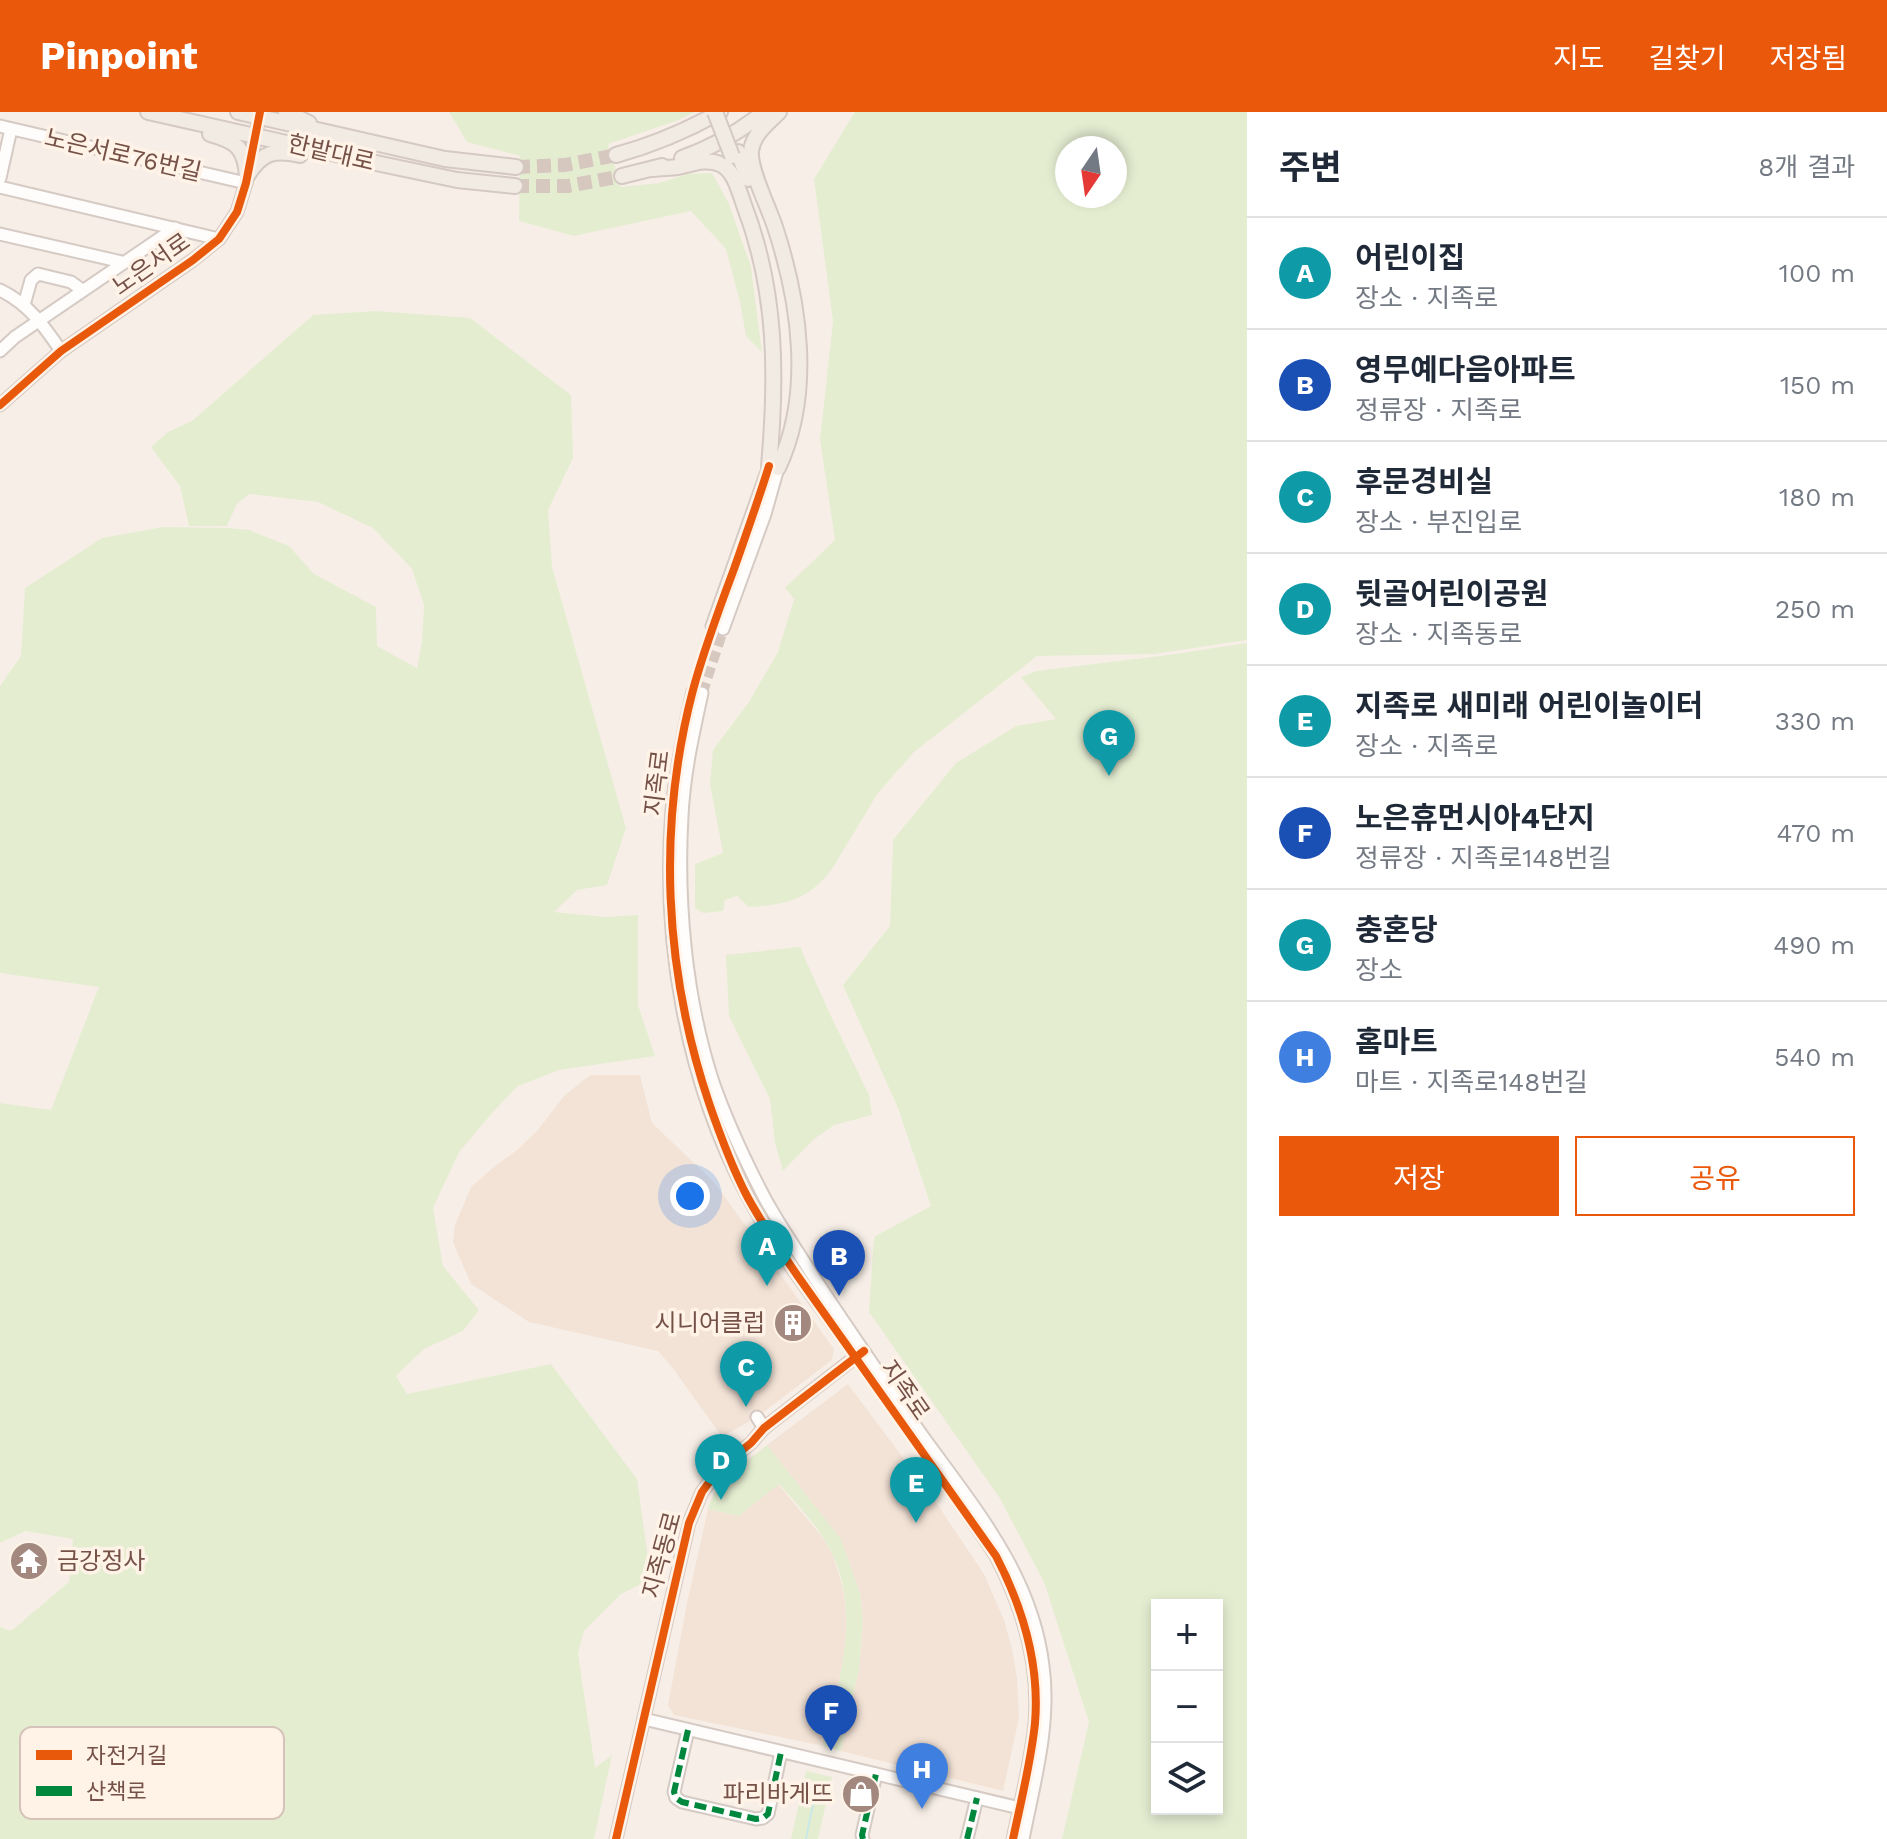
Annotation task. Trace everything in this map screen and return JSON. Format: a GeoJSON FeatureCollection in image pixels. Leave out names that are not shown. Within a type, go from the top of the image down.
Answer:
{"type":"FeatureCollection","features":[{"type":"Feature","properties":{"kind":"main road","name":"한밭대로"},"geometry":{"type":"LineString","coordinates":[[148,112],[457,180],[515,186]]}},
{"type":"Feature","properties":{"kind":"main road","name":"한밭대로"},"geometry":{"type":"LineString","coordinates":[[238,112],[445,159],[516,167]]}},
{"type":"Feature","properties":{"kind":"main road"},"geometry":{"type":"LineString","coordinates":[[286,112],[334,135]]}},
{"type":"Feature","properties":{"kind":"main road"},"geometry":{"type":"LineString","coordinates":[[616,155],[649,146],[719,112],[771,266],[781,329],[784,380],[774,467]]}},
{"type":"Feature","properties":{"kind":"main road"},"geometry":{"type":"LineString","coordinates":[[622,176],[653,169],[711,148],[764,112]]}},
{"type":"Feature","properties":{"kind":"main road"},"geometry":{"type":"LineString","coordinates":[[774,467],[787,451],[794,424],[799,386],[798,338],[782,248],[750,154],[754,139],[779,112]]}},
{"type":"Feature","properties":{"kind":"main road"},"geometry":{"type":"LineString","coordinates":[[181,120],[204,133],[231,141],[246,162],[247,180]]}},
{"type":"Feature","properties":{"kind":"main road"},"geometry":{"type":"LineString","coordinates":[[247,180],[255,164],[274,152],[303,156],[329,153]]}},
{"type":"Feature","properties":{"kind":"main road"},"geometry":{"type":"LineString","coordinates":[[653,169],[678,167],[692,162],[717,163],[728,169],[741,196],[764,268],[772,318],[774,467]]}},
{"type":"Feature","properties":{"kind":"street","name":"노은서로"},"geometry":{"type":"LineString","coordinates":[[0,405],[61,351],[219,239],[237,212],[247,180],[259,115]]}},
{"type":"Feature","properties":{"kind":"street"},"geometry":{"type":"LineString","coordinates":[[0,178],[6,128]]}},
{"type":"Feature","properties":{"kind":"street","name":"노은서로76번길"},"geometry":{"type":"LineString","coordinates":[[6,128],[247,180]]}},
{"type":"Feature","properties":{"kind":"street"},"geometry":{"type":"LineString","coordinates":[[0,187],[219,239]]}},
{"type":"Feature","properties":{"kind":"street"},"geometry":{"type":"LineString","coordinates":[[0,351],[15,337],[175,228]]}},
{"type":"Feature","properties":{"kind":"street"},"geometry":{"type":"LineString","coordinates":[[0,234],[122,262]]}},
{"type":"Feature","properties":{"kind":"street"},"geometry":{"type":"LineString","coordinates":[[24,305],[31,280],[38,274],[71,282],[82,290]]}},
{"type":"Feature","properties":{"kind":"street"},"geometry":{"type":"LineString","coordinates":[[0,290],[24,305],[40,321],[61,351]]}},
{"type":"Feature","properties":{"kind":"street"},"geometry":{"type":"LineString","coordinates":[[718,628],[765,514],[774,467]]}},
{"type":"Feature","properties":{"kind":"street","name":"지족로"},"geometry":{"type":"LineString","coordinates":[[697,692],[677,771],[669,867],[674,953],[690,1040],[721,1139],[748,1196],[797,1275],[860,1354],[996,1556],[1019,1603],[1034,1667],[1036,1704],[1023,1839]]}},
{"type":"Feature","properties":{"kind":"street","name":"지족동로"},"geometry":{"type":"LineString","coordinates":[[616,1839],[692,1515],[702,1492],[713,1477],[751,1443],[760,1422],[860,1354]]}},
{"type":"Feature","properties":{"kind":"street"},"geometry":{"type":"LineString","coordinates":[[644,1719],[1024,1809]]}},
{"type":"Feature","properties":{"kind":"street"},"geometry":{"type":"LineString","coordinates":[[688,1730],[674,1792],[682,1802],[763,1818],[768,1814],[781,1752]]}},
{"type":"Feature","properties":{"kind":"street"},"geometry":{"type":"LineString","coordinates":[[863,1839],[876,1774]]}},
{"type":"Feature","properties":{"kind":"street"},"geometry":{"type":"LineString","coordinates":[[967,1839],[977,1798]]}},
{"type":"Feature","properties":{"kind":"street","name":"지족로"},"geometry":{"type":"LineString","coordinates":[[1013,1839],[1024,1809]]}},
{"type":"Feature","properties":{"kind":"shaded area"},"geometry":{"type":"Polygon","coordinates":[[[590,1075],[640,1075],[652,1123],[714,1182],[834,1349],[832,1360],[757,1417],[722,1437],[658,1351],[529,1322],[471,1284],[453,1242],[455,1225],[471,1187],[516,1151],[537,1131],[564,1096],[590,1075]]]}},
{"type":"Feature","properties":{"kind":"shaded area"},"geometry":{"type":"Polygon","coordinates":[[[848,1384],[931,1495],[984,1574],[1004,1620],[1017,1678],[1019,1718],[1003,1791],[841,1751],[859,1669],[863,1620],[860,1593],[840,1539],[767,1445],[848,1384]]]}},
{"type":"Feature","properties":{"kind":"shaded area"},"geometry":{"type":"Polygon","coordinates":[[[778,1484],[824,1539],[843,1588],[847,1617],[845,1649],[823,1746],[674,1715],[668,1705],[708,1509],[739,1516],[778,1484]]]}},
{"type":"Feature","properties":{"kind":"green space"},"geometry":{"type":"Polygon","coordinates":[[[449,112],[695,112],[608,144],[621,187],[659,183],[688,174],[712,173],[729,204],[751,267],[762,352],[746,336],[726,249],[691,211],[574,236],[519,221],[520,156],[467,142],[449,112]]]}},
{"type":"Feature","properties":{"kind":"green space"},"geometry":{"type":"Polygon","coordinates":[[[855,112],[1247,112],[1247,640],[1154,654],[1037,656],[914,752],[878,793],[832,869],[814,888],[795,899],[762,906],[749,907],[737,896],[725,900],[723,911],[703,913],[695,908],[695,864],[723,853],[710,784],[713,750],[749,702],[778,652],[794,599],[785,588],[835,540],[820,440],[833,321],[814,179],[855,112]]]}},
{"type":"Feature","properties":{"kind":"green space"},"geometry":{"type":"Polygon","coordinates":[[[376,311],[470,318],[571,395],[573,458],[548,510],[552,567],[626,828],[607,885],[577,890],[554,912],[605,917],[638,915],[638,1005],[655,1056],[559,1070],[518,1086],[459,1152],[433,1208],[443,1266],[479,1310],[463,1331],[424,1349],[396,1376],[407,1394],[551,1364],[637,1479],[651,1579],[621,1594],[584,1631],[578,1653],[595,1768],[612,1755],[594,1839],[0,1839],[0,1627],[11,1631],[69,1582],[73,1539],[25,1531],[0,1543],[0,1103],[51,1110],[99,987],[0,973],[0,686],[21,656],[25,588],[102,538],[163,527],[249,530],[289,546],[314,574],[376,607],[377,646],[417,668],[424,605],[412,569],[373,528],[318,502],[249,494],[237,504],[227,526],[189,526],[180,486],[151,447],[168,432],[192,421],[313,315],[376,311]]]}},
{"type":"Feature","properties":{"kind":"green space"},"geometry":{"type":"Polygon","coordinates":[[[1247,643],[1247,1839],[1062,1839],[1089,1722],[1044,1582],[999,1497],[869,1312],[874,1237],[931,1206],[898,1108],[843,985],[890,926],[893,840],[956,763],[1016,726],[1056,719],[1021,677],[1037,671],[1247,643]]]}},
{"type":"Feature","properties":{"kind":"green space"},"geometry":{"type":"Polygon","coordinates":[[[800,947],[869,1095],[872,1115],[834,1125],[813,1140],[783,1171],[775,1143],[770,1099],[729,1016],[726,955],[800,947]]]}},
{"type":"Feature","properties":{"kind":"green space"},"geometry":{"type":"Polygon","coordinates":[[[767,1445],[841,1539],[860,1593],[863,1620],[859,1669],[841,1751],[823,1746],[842,1667],[846,1614],[843,1587],[835,1561],[822,1536],[779,1484],[739,1516],[708,1509],[725,1480],[767,1445]]]}},
{"type":"Feature","properties":{"kind":"green space"},"geometry":{"type":"Polygon","coordinates":[[[806,1771],[832,1777],[818,1839],[791,1839],[806,1771]]]}},
{"type":"Feature","properties":{"kind":"waterway"},"geometry":{"type":"LineString","coordinates":[[806,1839],[814,1804],[824,1786]]}},
{"type":"Feature","properties":{"kind":"tunnel"},"geometry":{"type":"LineString","coordinates":[[516,167],[565,165],[616,155]]}},
{"type":"Feature","properties":{"kind":"tunnel"},"geometry":{"type":"LineString","coordinates":[[515,186],[567,186],[622,176]]}},
{"type":"Feature","properties":{"kind":"tunnel"},"geometry":{"type":"LineString","coordinates":[[693,691],[712,626]]}},
{"type":"Feature","properties":{"kind":"tunnel"},"geometry":{"type":"LineString","coordinates":[[702,693],[723,629]]}},
{"type":"Feature","properties":{"kind":"marked path"},"geometry":{"type":"LineString","coordinates":[[688,1730],[674,1792],[682,1802],[763,1818],[768,1814],[781,1752]]}},
{"type":"Feature","properties":{"kind":"marked path"},"geometry":{"type":"LineString","coordinates":[[863,1839],[876,1774]]}},
{"type":"Feature","properties":{"kind":"marked path"},"geometry":{"type":"LineString","coordinates":[[967,1839],[977,1798]]}},
{"type":"Feature","properties":{"kind":"cycle path"},"geometry":{"type":"LineString","coordinates":[[0,405],[61,351],[219,239],[237,212],[260,112]]}},
{"type":"Feature","properties":{"kind":"cycle path"},"geometry":{"type":"LineString","coordinates":[[769,466],[702,659],[682,742],[670,846],[675,950],[682,1001],[709,1103],[748,1198],[797,1275],[996,1556],[1022,1616],[1032,1658],[1036,1701],[1031,1752],[1013,1839]]}},
{"type":"Feature","properties":{"kind":"cycle path"},"geometry":{"type":"LineString","coordinates":[[616,1839],[689,1523],[702,1492],[713,1477],[764,1428],[864,1351]]}},
{"type":"Feature","properties":{"kind":"place","name":"충혼당"},"geometry":{"type":"Point","coordinates":[1109,776]}},
{"type":"Feature","properties":{"kind":"place","name":"어린이집"},"geometry":{"type":"Point","coordinates":[767,1286]}},
{"type":"Feature","properties":{"kind":"place","name":"영무예다음아파트"},"geometry":{"type":"Point","coordinates":[839,1296]}},
{"type":"Feature","properties":{"kind":"place","name":"시니어클럽"},"geometry":{"type":"Point","coordinates":[793,1323]}},
{"type":"Feature","properties":{"kind":"place","name":"후문경비실"},"geometry":{"type":"Point","coordinates":[746,1407]}},
{"type":"Feature","properties":{"kind":"place","name":"뒷골어린이공원"},"geometry":{"type":"Point","coordinates":[721,1500]}},
{"type":"Feature","properties":{"kind":"place","name":"지족로 새미래 어린이놀이터"},"geometry":{"type":"Point","coordinates":[916,1523]}},
{"type":"Feature","properties":{"kind":"place","name":"금강정사"},"geometry":{"type":"Point","coordinates":[29,1561]}},
{"type":"Feature","properties":{"kind":"place","name":"노은휴먼시아4단지"},"geometry":{"type":"Point","coordinates":[831,1751]}},
{"type":"Feature","properties":{"kind":"place","name":"파리바게뜨"},"geometry":{"type":"Point","coordinates":[861,1794]}},
{"type":"Feature","properties":{"kind":"place","name":"홈마트"},"geometry":{"type":"Point","coordinates":[922,1809]}}]}
